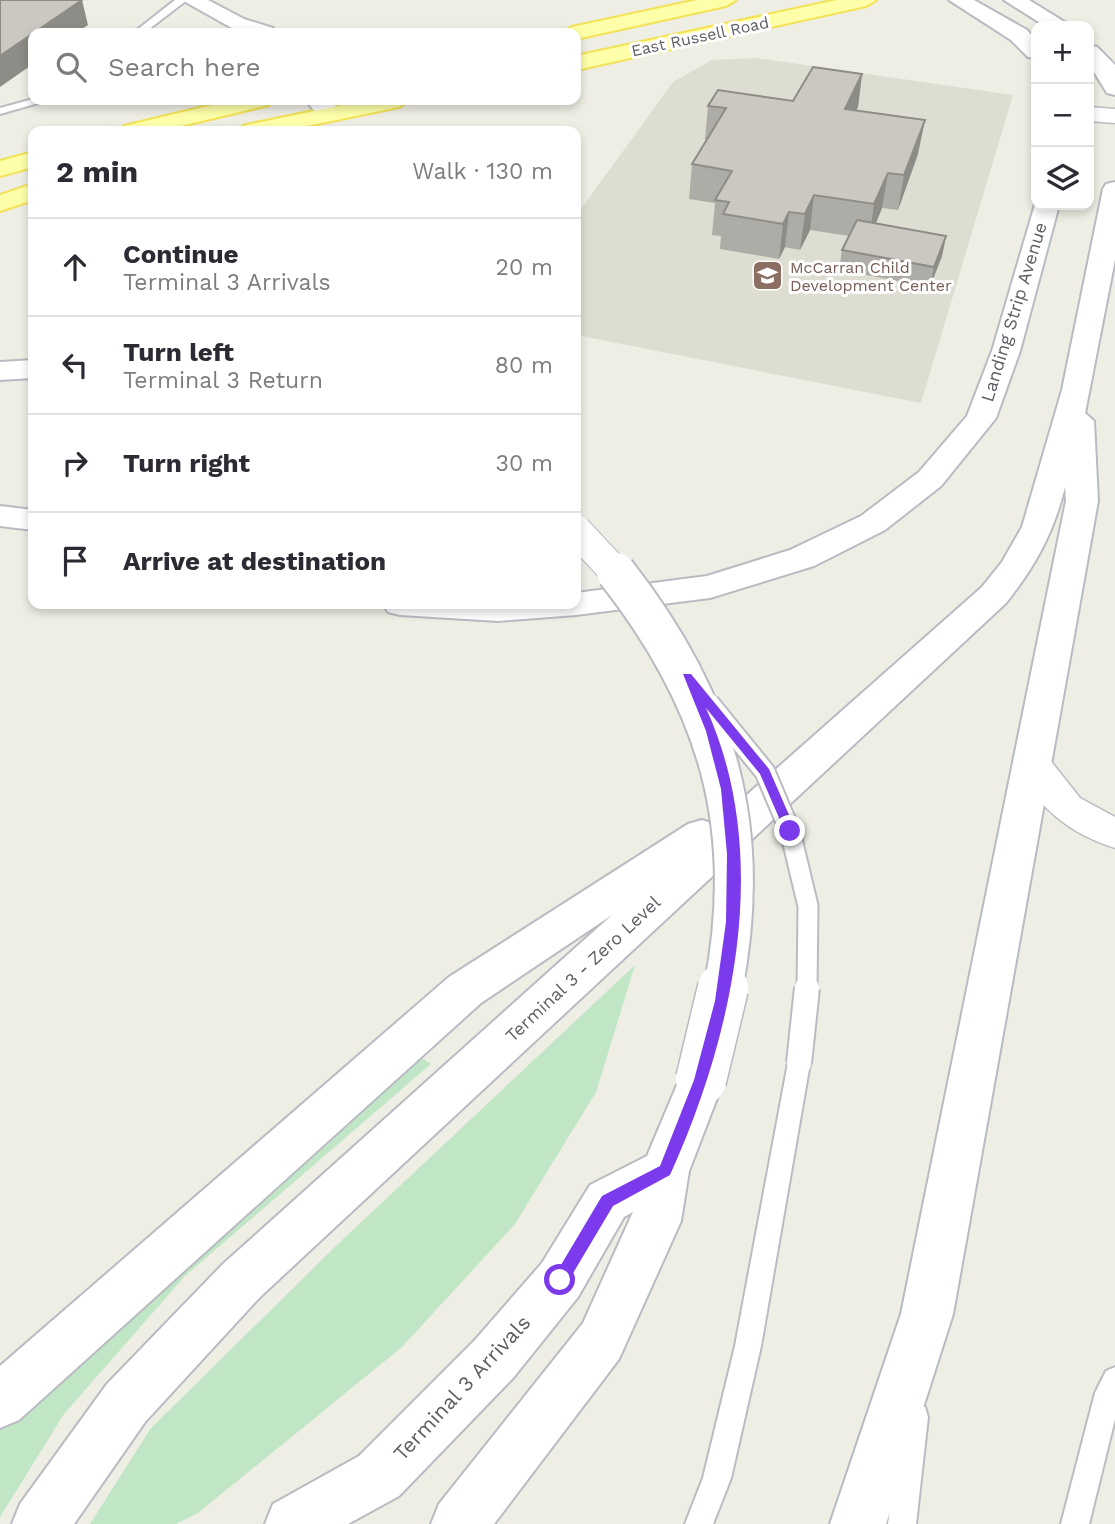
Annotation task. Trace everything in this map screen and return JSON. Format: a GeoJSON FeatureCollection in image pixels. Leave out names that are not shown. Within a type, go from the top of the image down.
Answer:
{"type":"FeatureCollection","features":[{"type":"Feature","properties":{"kind":"main road"},"geometry":{"type":"LineString","coordinates":[[192,0],[244,28]]}},
{"type":"Feature","properties":{"kind":"main road","name":"East Russell Road"},"geometry":{"type":"LineString","coordinates":[[581,31],[726,0]]}},
{"type":"Feature","properties":{"kind":"main road","name":"East Russell Road"},"geometry":{"type":"LineString","coordinates":[[581,62],[866,0]]}},
{"type":"Feature","properties":{"kind":"main road"},"geometry":{"type":"LineString","coordinates":[[959,0],[1019,34],[1031,47]]}},
{"type":"Feature","properties":{"kind":"main road"},"geometry":{"type":"LineString","coordinates":[[1014,0],[1051,21]]}},
{"type":"Feature","properties":{"kind":"main road"},"geometry":{"type":"LineString","coordinates":[[1094,57],[1105,67],[1115,88]]}},
{"type":"Feature","properties":{"kind":"main road"},"geometry":{"type":"LineString","coordinates":[[153,126],[240,105]]}},
{"type":"Feature","properties":{"kind":"main road"},"geometry":{"type":"LineString","coordinates":[[266,126],[324,107],[345,105]]}},
{"type":"Feature","properties":{"kind":"main road"},"geometry":{"type":"LineString","coordinates":[[0,169],[28,161]]}},
{"type":"Feature","properties":{"kind":"main road"},"geometry":{"type":"LineString","coordinates":[[858,1524],[927,1314],[1033,765],[1082,501],[1077,390],[1115,189]]}},
{"type":"Feature","properties":{"kind":"main road"},"geometry":{"type":"LineString","coordinates":[[0,203],[28,194]]}},
{"type":"Feature","properties":{"kind":"main road","name":"Landing Strip Avenue"},"geometry":{"type":"LineString","coordinates":[[581,603],[710,587],[802,558],[873,523],[930,480],[981,418],[1006,351],[1045,210]]}},
{"type":"Feature","properties":{"kind":"main road"},"geometry":{"type":"LineString","coordinates":[[0,371],[28,369]]}},
{"type":"Feature","properties":{"kind":"main road","name":"Terminal 3 - Zero Level"},"geometry":{"type":"LineString","coordinates":[[40,1524],[126,1404],[242,1281],[994,595],[1016,567],[1038,527],[1077,390]]}},
{"type":"Feature","properties":{"kind":"main road"},"geometry":{"type":"LineString","coordinates":[[0,516],[28,519]]}},
{"type":"Feature","properties":{"kind":"main road"},"geometry":{"type":"LineString","coordinates":[[459,1524],[601,1341],[656,1221],[665,1171],[701,1080],[722,1001],[733,922],[733,854],[726,789],[711,731],[687,677],[658,624],[623,578],[581,535]]}},
{"type":"Feature","properties":{"kind":"main road"},"geometry":{"type":"LineString","coordinates":[[0,1401],[465,990],[798,771]]}},
{"type":"Feature","properties":{"kind":"main road","name":"Terminal 3 Arrivals"},"geometry":{"type":"LineString","coordinates":[[293,1524],[379,1476],[494,1359],[560,1280],[607,1201],[665,1171]]}},
{"type":"Feature","properties":{"kind":"main road"},"geometry":{"type":"LineString","coordinates":[[321,1524],[379,1476]]}},
{"type":"Feature","properties":{"kind":"street"},"geometry":{"type":"LineString","coordinates":[[1094,114],[1115,116]]}},
{"type":"Feature","properties":{"kind":"street"},"geometry":{"type":"LineString","coordinates":[[1033,765],[1053,796],[1080,820],[1115,833]]}},
{"type":"Feature","properties":{"kind":"lane"},"geometry":{"type":"LineString","coordinates":[[145,28],[182,0]]}},
{"type":"Feature","properties":{"kind":"lane"},"geometry":{"type":"LineString","coordinates":[[0,111],[28,104]]}},
{"type":"Feature","properties":{"kind":"lane"},"geometry":{"type":"LineString","coordinates":[[687,677],[765,772],[790,831],[808,905],[807,1006],[799,1063],[748,1346],[717,1478],[699,1524]]}},
{"type":"Feature","properties":{"kind":"lane"},"geometry":{"type":"LineString","coordinates":[[902,1524],[927,1314]]}},
{"type":"Feature","properties":{"kind":"lane"},"geometry":{"type":"LineString","coordinates":[[1075,1524],[1108,1393],[1115,1380]]}},
{"type":"Feature","properties":{"kind":"shaded area","name":"McCarran Child Development Center"},"geometry":{"type":"Polygon","coordinates":[[[756,58],[1013,95],[921,403],[581,336],[581,209],[673,82],[712,60],[756,58]]]}},
{"type":"Feature","properties":{"kind":"green space"},"geometry":{"type":"Polygon","coordinates":[[[635,965],[596,1092],[515,1224],[402,1347],[198,1513],[176,1524],[90,1524],[151,1428],[339,1243],[635,965]]]}},
{"type":"Feature","properties":{"kind":"green space"},"geometry":{"type":"Polygon","coordinates":[[[419,1056],[431,1064],[185,1276],[64,1414],[0,1517],[0,1427],[419,1056]]]}},
{"type":"Feature","properties":{"kind":"building"},"geometry":{"type":"Polygon","coordinates":[[[0,0],[82,0],[41,28],[28,28],[28,37],[0,56],[0,0]]]}},
{"type":"Feature","properties":{"kind":"building"},"geometry":{"type":"Polygon","coordinates":[[[813,67],[862,74],[845,109],[925,120],[904,175],[888,173],[874,204],[814,195],[805,214],[789,212],[783,224],[723,214],[729,202],[715,200],[732,171],[692,164],[726,108],[708,106],[718,90],[793,101],[813,67]]]}},
{"type":"Feature","properties":{"kind":"building"},"geometry":{"type":"Polygon","coordinates":[[[857,220],[946,236],[934,267],[842,250],[857,220]]]}},
{"type":"Feature","properties":{"kind":"place","name":"McCarran Child Development Center"},"geometry":{"type":"Point","coordinates":[767,276]}},
{"type":"Feature","properties":{"kind":"route"},"geometry":{"type":"LineString","coordinates":[[560,1280],[607,1201],[665,1171],[701,1080],[722,1001],[733,922],[733,854],[726,789],[711,731],[687,677],[765,772],[790,831]]}}]}
